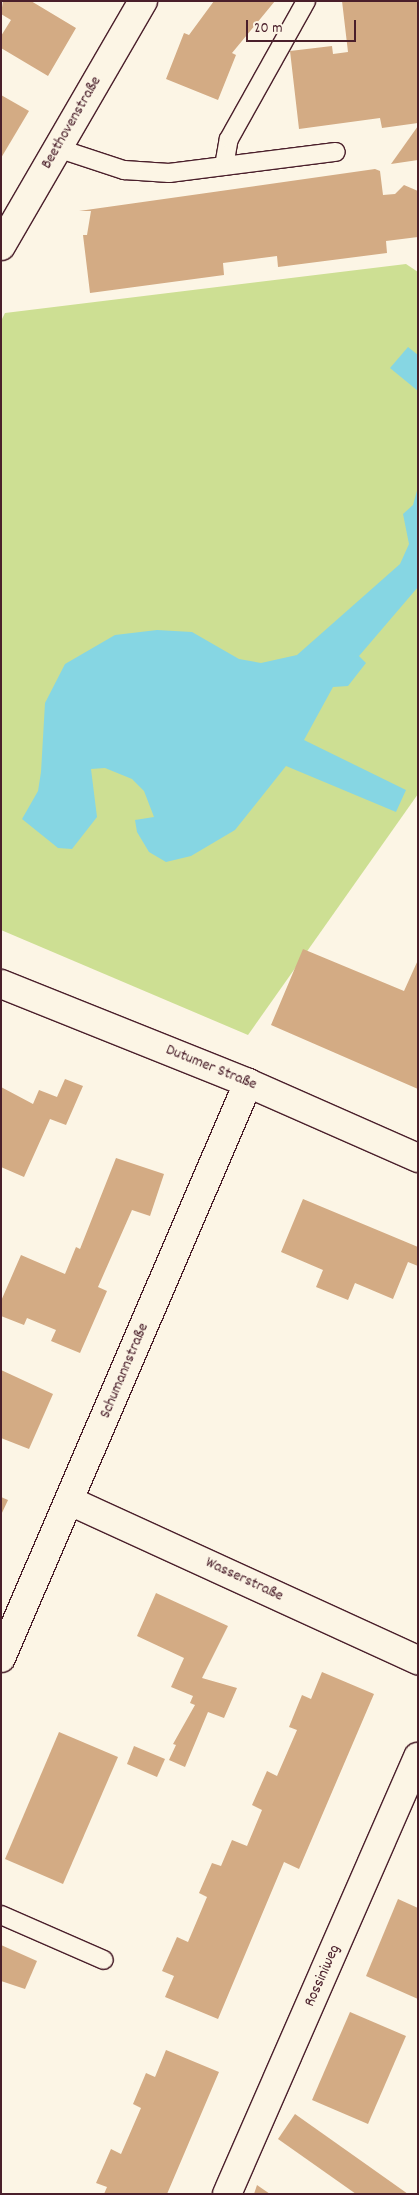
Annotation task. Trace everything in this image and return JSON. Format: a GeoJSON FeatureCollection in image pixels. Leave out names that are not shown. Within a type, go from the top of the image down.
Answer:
{"type":"FeatureCollection","features":[{"type":"Feature","properties":{"kind":"street","name":"Beethovenstraße"},"geometry":{"type":"LineString","coordinates":[[1,246],[57,148],[130,6]]}},
{"type":"Feature","properties":{"kind":"street","name":"Dutumer Straße"},"geometry":{"type":"LineString","coordinates":[[1,984],[248,1083],[418,1158]]}},
{"type":"Feature","properties":{"kind":"street","name":"Schumannstraße"},"geometry":{"type":"LineString","coordinates":[[1,1658],[248,1083]]}},
{"type":"Feature","properties":{"kind":"street","name":"Wasserstraße"},"geometry":{"type":"LineString","coordinates":[[70,1501],[418,1660]]}},
{"type":"Feature","properties":{"kind":"street","name":"Rossiniweg"},"geometry":{"type":"LineString","coordinates":[[227,2194],[418,1757]]}},
{"type":"Feature","properties":{"kind":"lane"},"geometry":{"type":"LineString","coordinates":[[224,166],[229,139],[306,1]]}},
{"type":"Feature","properties":{"kind":"lane"},"geometry":{"type":"LineString","coordinates":[[57,148],[124,170],[169,173],[336,152]]}},
{"type":"Feature","properties":{"kind":"lane"},"geometry":{"type":"LineString","coordinates":[[1,1915],[104,1960]]}},
{"type":"Feature","properties":{"kind":"green space"},"geometry":{"type":"Polygon","coordinates":[[[406,264],[418,272],[418,794],[248,1035],[1,930],[1,321],[5,313],[406,264]]]}},
{"type":"Feature","properties":{"kind":"water"},"geometry":{"type":"Polygon","coordinates":[[[408,347],[418,355],[418,391],[390,368],[408,347]]]}},
{"type":"Feature","properties":{"kind":"water"},"geometry":{"type":"Polygon","coordinates":[[[418,487],[418,587],[359,656],[366,663],[348,686],[333,687],[304,740],[406,790],[396,812],[286,766],[235,830],[191,856],[166,862],[149,852],[137,832],[135,820],[154,817],[144,791],[132,779],[105,768],[91,769],[97,817],[72,849],[58,848],[22,819],[38,791],[45,703],[65,664],[115,635],[157,630],[192,632],[239,659],[261,663],[297,655],[400,564],[409,544],[403,514],[413,505],[418,487]]]}},
{"type":"Feature","properties":{"kind":"building"},"geometry":{"type":"Polygon","coordinates":[[[3,1],[31,1],[76,28],[48,76],[1,48],[1,36],[11,20],[1,14],[3,1]]]}},
{"type":"Feature","properties":{"kind":"building"},"geometry":{"type":"Polygon","coordinates":[[[214,1],[275,1],[232,53],[236,55],[218,100],[166,79],[184,33],[189,35],[214,1]]]}},
{"type":"Feature","properties":{"kind":"building"},"geometry":{"type":"Polygon","coordinates":[[[342,1],[418,1],[418,123],[382,128],[380,118],[299,129],[290,51],[332,46],[333,54],[348,52],[342,1]]]}},
{"type":"Feature","properties":{"kind":"building"},"geometry":{"type":"Polygon","coordinates":[[[1,95],[29,111],[1,158],[1,95]]]}},
{"type":"Feature","properties":{"kind":"building"},"geometry":{"type":"Polygon","coordinates":[[[418,126],[418,160],[391,164],[418,126]]]}},
{"type":"Feature","properties":{"kind":"building"},"geometry":{"type":"Polygon","coordinates":[[[375,169],[380,171],[383,195],[395,194],[404,185],[418,191],[418,237],[386,241],[387,253],[278,267],[277,256],[223,263],[224,275],[90,293],[83,235],[87,235],[91,211],[79,211],[375,169]]]}},
{"type":"Feature","properties":{"kind":"building"},"geometry":{"type":"Polygon","coordinates":[[[303,949],[404,991],[418,960],[418,1089],[271,1025],[303,949]]]}},
{"type":"Feature","properties":{"kind":"building"},"geometry":{"type":"Polygon","coordinates":[[[65,1079],[83,1086],[66,1125],[50,1119],[24,1177],[1,1167],[1,1087],[33,1104],[39,1090],[57,1097],[65,1079]]]}},
{"type":"Feature","properties":{"kind":"building"},"geometry":{"type":"Polygon","coordinates":[[[116,1158],[164,1174],[150,1216],[132,1210],[98,1287],[107,1291],[80,1353],[51,1341],[56,1330],[27,1318],[24,1325],[1,1316],[1,1301],[21,1255],[65,1274],[76,1247],[80,1249],[116,1158]]]}},
{"type":"Feature","properties":{"kind":"building"},"geometry":{"type":"Polygon","coordinates":[[[303,1199],[418,1247],[418,1266],[408,1262],[393,1299],[355,1283],[348,1300],[316,1287],[323,1270],[281,1252],[303,1199]]]}},
{"type":"Feature","properties":{"kind":"building"},"geometry":{"type":"Polygon","coordinates":[[[1,1370],[53,1394],[29,1449],[1,1438],[1,1370]]]}},
{"type":"Feature","properties":{"kind":"building"},"geometry":{"type":"Polygon","coordinates":[[[1,1497],[8,1500],[1,1515],[1,1497]]]}},
{"type":"Feature","properties":{"kind":"building"},"geometry":{"type":"Polygon","coordinates":[[[156,1593],[228,1626],[202,1678],[237,1688],[224,1718],[208,1712],[185,1767],[169,1760],[176,1745],[173,1744],[195,1705],[190,1703],[193,1696],[171,1687],[184,1658],[137,1636],[156,1593]]]}},
{"type":"Feature","properties":{"kind":"building"},"geometry":{"type":"Polygon","coordinates":[[[322,1672],[374,1694],[299,1869],[284,1862],[218,2019],[165,1997],[174,1976],[162,1971],[177,1937],[188,1942],[207,1897],[199,1893],[212,1863],[221,1866],[232,1840],[247,1846],[262,1810],[252,1805],[267,1771],[277,1776],[297,1730],[289,1727],[302,1695],[311,1699],[322,1672]]]}},
{"type":"Feature","properties":{"kind":"building"},"geometry":{"type":"Polygon","coordinates":[[[59,1732],[118,1757],[63,1884],[5,1859],[59,1732]]]}},
{"type":"Feature","properties":{"kind":"building"},"geometry":{"type":"Polygon","coordinates":[[[134,1746],[165,1759],[157,1777],[127,1764],[134,1746]]]}},
{"type":"Feature","properties":{"kind":"building"},"geometry":{"type":"Polygon","coordinates":[[[398,1899],[418,1908],[418,1999],[366,1976],[398,1899]]]}},
{"type":"Feature","properties":{"kind":"building"},"geometry":{"type":"Polygon","coordinates":[[[1,1945],[37,1961],[25,1989],[1,1981],[1,1945]]]}},
{"type":"Feature","properties":{"kind":"building"},"geometry":{"type":"Polygon","coordinates":[[[350,2012],[406,2036],[368,2124],[312,2100],[350,2012]]]}},
{"type":"Feature","properties":{"kind":"building"},"geometry":{"type":"Polygon","coordinates":[[[166,2050],[219,2072],[167,2194],[104,2194],[107,2187],[96,2183],[111,2149],[121,2154],[141,2108],[133,2104],[146,2073],[155,2077],[166,2050]]]}},
{"type":"Feature","properties":{"kind":"building"},"geometry":{"type":"Polygon","coordinates":[[[295,2114],[408,2194],[356,2194],[278,2139],[295,2114]]]}},
{"type":"Feature","properties":{"kind":"building"},"geometry":{"type":"Polygon","coordinates":[[[257,2185],[270,2194],[254,2194],[257,2185]]]}}]}
